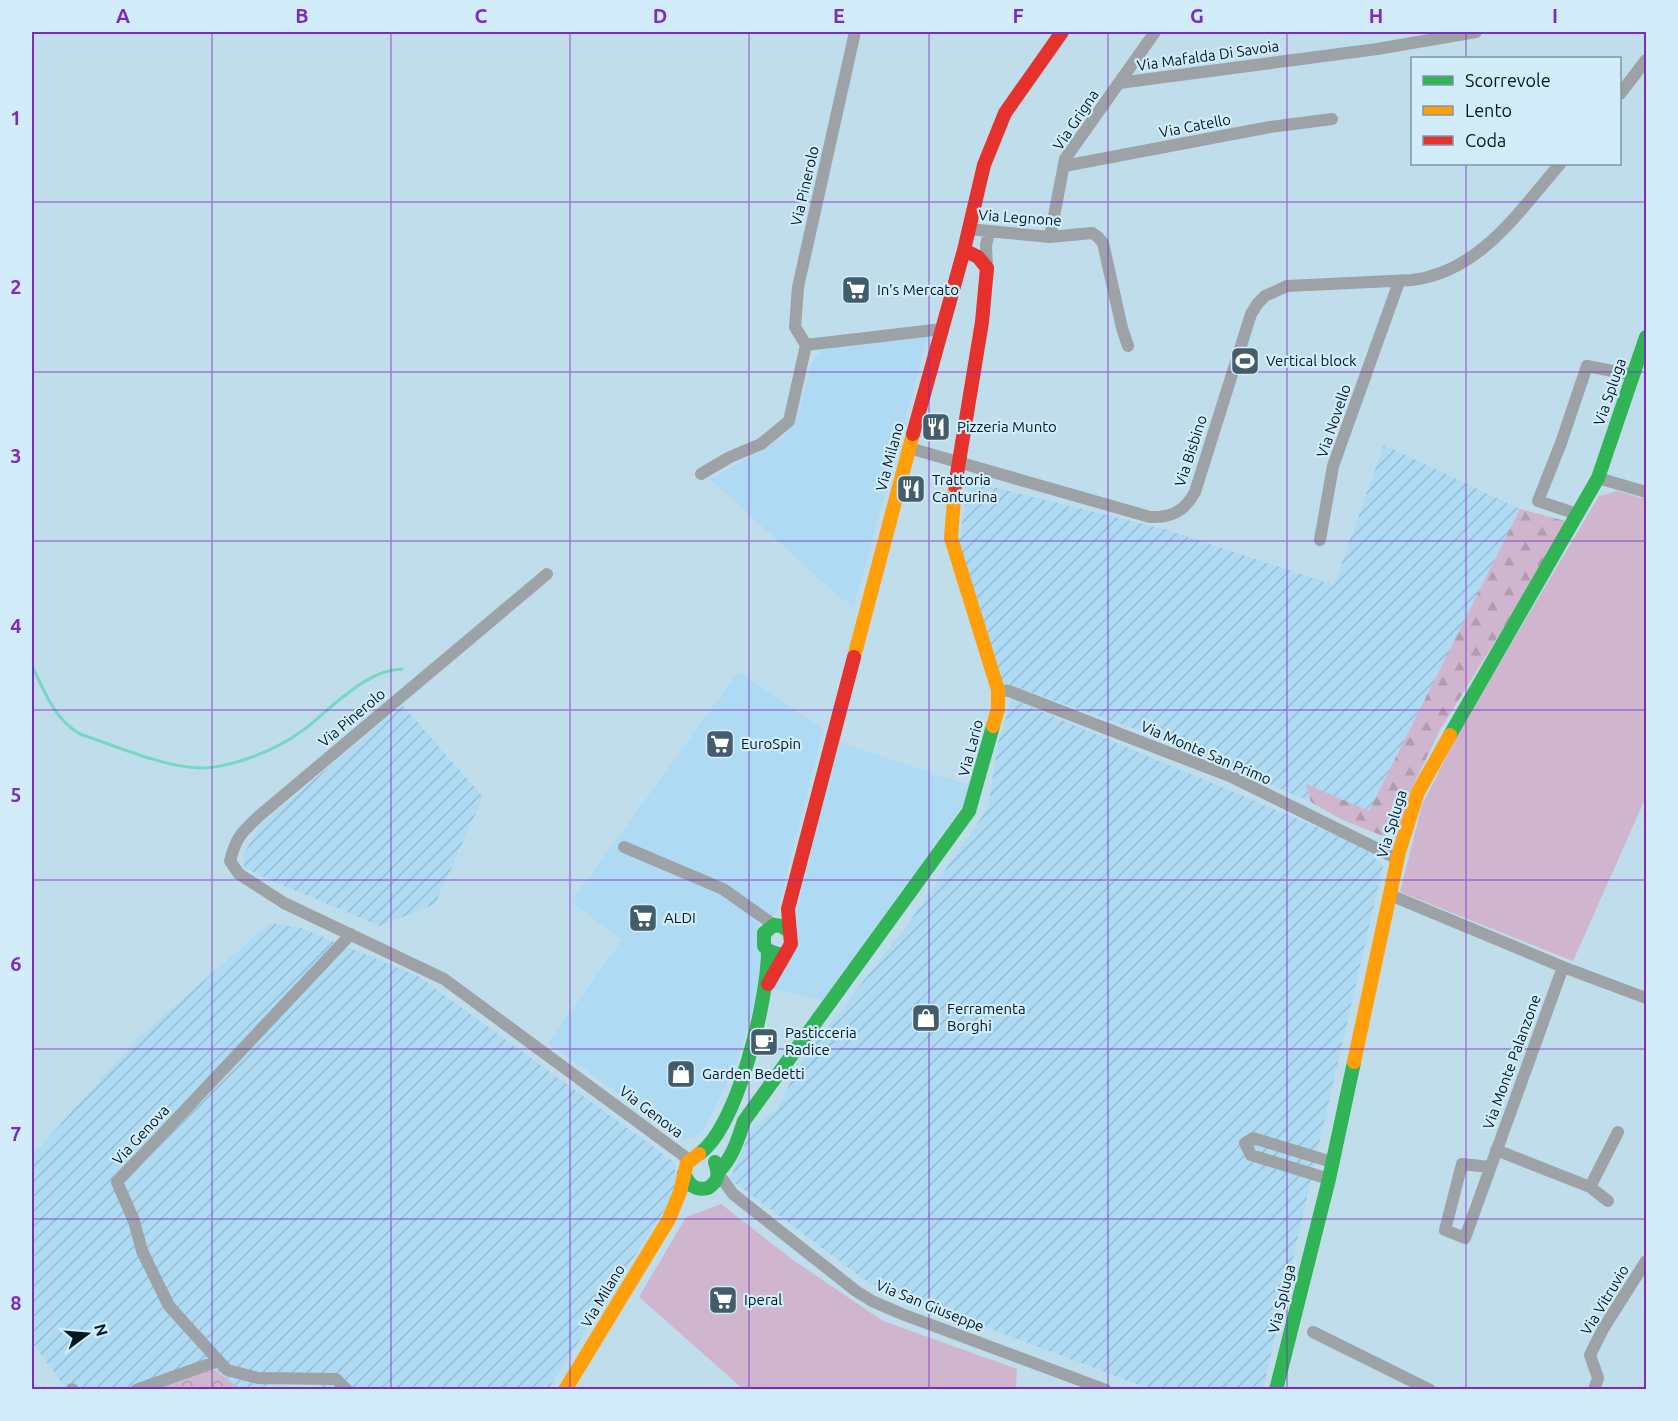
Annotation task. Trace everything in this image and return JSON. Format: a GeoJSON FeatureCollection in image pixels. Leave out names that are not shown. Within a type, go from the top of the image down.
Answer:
{"type":"FeatureCollection","features":[{"type":"Feature","properties":{"kind":"street","name":"Via Pinerolo"},"geometry":{"type":"LineString","coordinates":[[806,345],[795,327],[798,287],[855,32]]}},
{"type":"Feature","properties":{"kind":"street","name":"Via Milano"},"geometry":{"type":"LineString","coordinates":[[789,931],[788,909],[909,448],[964,250],[984,165],[1000,123],[1010,105],[1062,32]]}},
{"type":"Feature","properties":{"kind":"street","name":"Via Grigna"},"geometry":{"type":"LineString","coordinates":[[1050,237],[1068,154],[1155,32]]}},
{"type":"Feature","properties":{"kind":"street"},"geometry":{"type":"LineString","coordinates":[[1407,45],[1415,32]]}},
{"type":"Feature","properties":{"kind":"street","name":"Via Mafalda Di Savoia"},"geometry":{"type":"LineString","coordinates":[[1119,83],[1407,45],[1476,32]]}},
{"type":"Feature","properties":{"kind":"street"},"geometry":{"type":"LineString","coordinates":[[1621,93],[1647,60]]}},
{"type":"Feature","properties":{"kind":"street","name":"Via Catello"},"geometry":{"type":"LineString","coordinates":[[1064,166],[1270,127],[1332,119]]}},
{"type":"Feature","properties":{"kind":"street","name":"Via Bisbino"},"geometry":{"type":"LineString","coordinates":[[909,448],[1150,517],[1163,518],[1173,515],[1190,501],[1195,492],[1251,314],[1258,303],[1274,290],[1287,286],[1399,282],[1440,275],[1474,256],[1503,230],[1559,165]]}},
{"type":"Feature","properties":{"kind":"street","name":"Via Legnone"},"geometry":{"type":"LineString","coordinates":[[968,229],[988,233],[1050,237],[1092,233],[1101,240],[1128,346]]}},
{"type":"Feature","properties":{"kind":"street","name":"Via Lario"},"geometry":{"type":"LineString","coordinates":[[718,1167],[734,1150],[744,1120],[969,811],[975,796],[998,709],[998,690],[952,544],[950,526],[957,460],[977,352],[987,268],[988,233]]}},
{"type":"Feature","properties":{"kind":"street"},"geometry":{"type":"LineString","coordinates":[[964,250],[978,256],[987,268]]}},
{"type":"Feature","properties":{"kind":"street","name":"Via Novello"},"geometry":{"type":"LineString","coordinates":[[1320,540],[1333,466],[1399,282]]}},
{"type":"Feature","properties":{"kind":"street"},"geometry":{"type":"LineString","coordinates":[[701,474],[730,457],[761,444],[789,422],[806,345],[942,329]]}},
{"type":"Feature","properties":{"kind":"street","name":"Via Spluga"},"geometry":{"type":"LineString","coordinates":[[1276,1389],[1329,1179],[1398,859],[1418,792],[1598,478],[1647,337]]}},
{"type":"Feature","properties":{"kind":"street"},"geometry":{"type":"LineString","coordinates":[[1577,514],[1538,501],[1561,443],[1587,366],[1633,375]]}},
{"type":"Feature","properties":{"kind":"street"},"geometry":{"type":"LineString","coordinates":[[1598,478],[1647,492]]}},
{"type":"Feature","properties":{"kind":"street","name":"Via Pinerolo"},"geometry":{"type":"LineString","coordinates":[[270,894],[239,874],[230,861],[235,842],[245,829],[547,574]]}},
{"type":"Feature","properties":{"kind":"street","name":"Via Monte San Primo"},"geometry":{"type":"LineString","coordinates":[[998,690],[1009,691],[1232,777],[1398,859]]}},
{"type":"Feature","properties":{"kind":"street"},"geometry":{"type":"LineString","coordinates":[[624,847],[723,889],[762,917],[771,928]]}},
{"type":"Feature","properties":{"kind":"street","name":"Via Genova"},"geometry":{"type":"LineString","coordinates":[[270,894],[284,903],[444,979],[689,1161]]}},
{"type":"Feature","properties":{"kind":"street"},"geometry":{"type":"LineString","coordinates":[[1390,895],[1563,967],[1647,998]]}},
{"type":"Feature","properties":{"kind":"street","name":"Via Milano"},"geometry":{"type":"LineString","coordinates":[[771,928],[788,909]]}},
{"type":"Feature","properties":{"kind":"street"},"geometry":{"type":"LineString","coordinates":[[781,925],[789,931],[792,940],[786,951],[777,954],[768,951],[763,943],[771,928],[781,925]]}},
{"type":"Feature","properties":{"kind":"street","name":"Via Genova"},"geometry":{"type":"LineString","coordinates":[[347,1389],[336,1379],[258,1378],[227,1370],[169,1306],[142,1251],[134,1221],[117,1182],[351,934]]}},
{"type":"Feature","properties":{"kind":"street","name":"Via Milano"},"geometry":{"type":"LineString","coordinates":[[768,951],[768,984]]}},
{"type":"Feature","properties":{"kind":"street","name":"Via Milano"},"geometry":{"type":"LineString","coordinates":[[565,1389],[669,1219],[681,1192],[689,1161],[704,1151],[729,1108],[746,1068],[768,984],[786,951]]}},
{"type":"Feature","properties":{"kind":"street","name":"Via Monte Palanzone"},"geometry":{"type":"LineString","coordinates":[[1490,1167],[1462,1164],[1445,1230],[1465,1238],[1563,967]]}},
{"type":"Feature","properties":{"kind":"street"},"geometry":{"type":"LineString","coordinates":[[1590,1187],[1618,1132]]}},
{"type":"Feature","properties":{"kind":"street","name":"Via Milano"},"geometry":{"type":"LineString","coordinates":[[716,1133],[718,1167]]}},
{"type":"Feature","properties":{"kind":"street"},"geometry":{"type":"LineString","coordinates":[[1329,1179],[1251,1155],[1245,1143],[1253,1138],[1332,1162]]}},
{"type":"Feature","properties":{"kind":"street"},"geometry":{"type":"LineString","coordinates":[[1496,1150],[1590,1187],[1608,1201]]}},
{"type":"Feature","properties":{"kind":"street"},"geometry":{"type":"LineString","coordinates":[[704,1155],[718,1167],[714,1184],[701,1188],[688,1183],[689,1161],[704,1155]]}},
{"type":"Feature","properties":{"kind":"street","name":"Via San Giuseppe"},"geometry":{"type":"LineString","coordinates":[[718,1167],[732,1194],[872,1301],[1106,1389]]}},
{"type":"Feature","properties":{"kind":"street","name":"Via Milano"},"geometry":{"type":"LineString","coordinates":[[669,1219],[701,1188]]}},
{"type":"Feature","properties":{"kind":"street","name":"Via San Giuseppe"},"geometry":{"type":"LineString","coordinates":[[701,1188],[732,1194]]}},
{"type":"Feature","properties":{"kind":"street","name":"Via Vitruvio"},"geometry":{"type":"LineString","coordinates":[[1594,1389],[1598,1378],[1590,1355],[1603,1329],[1647,1261]]}},
{"type":"Feature","properties":{"kind":"street"},"geometry":{"type":"LineString","coordinates":[[1313,1332],[1430,1389]]}},
{"type":"Feature","properties":{"kind":"street"},"geometry":{"type":"LineString","coordinates":[[136,1389],[218,1361]]}},
{"type":"Feature","properties":{"kind":"street","name":"Via Spluga"},"geometry":{"type":"LineString","coordinates":[[1284,1364],[1286,1389]]}},
{"type":"Feature","properties":{"kind":"shaded area"},"geometry":{"type":"Polygon","coordinates":[[[928,335],[853,606],[838,596],[710,479],[782,439],[797,419],[812,362],[821,350],[928,335]]]}},
{"type":"Feature","properties":{"kind":"shaded area"},"geometry":{"type":"Polygon","coordinates":[[[1384,445],[1520,509],[1369,812],[1307,785],[1311,802],[1163,739],[1002,682],[959,542],[969,481],[1167,530],[1334,585],[1384,445]]]}},
{"type":"Feature","properties":{"kind":"shaded area"},"geometry":{"type":"Polygon","coordinates":[[[738,672],[823,729],[777,911],[772,917],[758,920],[764,975],[737,1062],[704,1130],[692,1138],[682,1139],[548,1043],[622,940],[571,902],[738,672]]]}},
{"type":"Feature","properties":{"kind":"shaded area"},"geometry":{"type":"Polygon","coordinates":[[[1012,699],[1364,847],[1383,866],[1263,1389],[1150,1389],[869,1283],[730,1179],[753,1125],[777,1110],[800,1063],[913,917],[988,808],[998,743],[1012,699]]]}},
{"type":"Feature","properties":{"kind":"shaded area"},"geometry":{"type":"Polygon","coordinates":[[[402,705],[483,797],[435,904],[380,926],[244,867],[243,856],[259,826],[402,705]]]}},
{"type":"Feature","properties":{"kind":"shaded area"},"geometry":{"type":"Polygon","coordinates":[[[839,742],[972,786],[966,801],[822,1001],[773,989],[798,946],[797,908],[839,742]]]}},
{"type":"Feature","properties":{"kind":"shaded area"},"geometry":{"type":"Polygon","coordinates":[[[270,923],[301,928],[418,976],[674,1162],[678,1189],[548,1389],[326,1390],[312,1381],[241,1389],[213,1369],[146,1389],[66,1389],[32,1342],[32,1156],[138,1038],[270,923]]]}},
{"type":"Feature","properties":{"kind":"green space"},"geometry":{"type":"Polygon","coordinates":[[[1617,491],[1646,499],[1646,797],[1573,961],[1400,892],[1422,805],[1460,730],[1599,496],[1617,491]]]}},
{"type":"Feature","properties":{"kind":"green space"},"geometry":{"type":"Polygon","coordinates":[[[1520,509],[1569,522],[1440,730],[1409,794],[1400,828],[1383,836],[1340,819],[1311,802],[1306,784],[1369,811],[1520,509]]]}},
{"type":"Feature","properties":{"kind":"green space"},"geometry":{"type":"Polygon","coordinates":[[[721,1204],[793,1260],[883,1321],[1017,1369],[1016,1389],[743,1389],[639,1297],[686,1217],[721,1204]]]}},
{"type":"Feature","properties":{"kind":"green space"},"geometry":{"type":"Polygon","coordinates":[[[213,1369],[241,1389],[146,1390],[213,1369]]]}},
{"type":"Feature","properties":{"kind":"waterway"},"geometry":{"type":"LineString","coordinates":[[32,666],[57,713],[63,721],[80,734],[155,760],[200,768],[238,762],[277,746],[306,728],[362,683],[381,673],[402,669]]}},
{"type":"Feature","properties":{"kind":"traffic: fast"},"geometry":{"type":"LineString","coordinates":[[1450,735],[1598,478],[1646,337]]}},
{"type":"Feature","properties":{"kind":"traffic: fast"},"geometry":{"type":"LineString","coordinates":[[719,1171],[731,1154],[744,1121],[969,811],[993,726]]}},
{"type":"Feature","properties":{"kind":"traffic: fast"},"geometry":{"type":"LineString","coordinates":[[778,954],[769,951],[764,946],[764,933],[774,925],[789,931]]}},
{"type":"Feature","properties":{"kind":"traffic: fast"},"geometry":{"type":"LineString","coordinates":[[699,1154],[713,1139],[726,1118],[738,1090],[763,999],[768,951]]}},
{"type":"Feature","properties":{"kind":"traffic: fast"},"geometry":{"type":"LineString","coordinates":[[1276,1390],[1329,1179],[1354,1062]]}},
{"type":"Feature","properties":{"kind":"traffic: fast"},"geometry":{"type":"LineString","coordinates":[[684,1174],[693,1186],[699,1189],[708,1188],[717,1177],[715,1162]]}},
{"type":"Feature","properties":{"kind":"traffic: slow"},"geometry":{"type":"LineString","coordinates":[[854,657],[913,434]]}},
{"type":"Feature","properties":{"kind":"traffic: slow"},"geometry":{"type":"LineString","coordinates":[[955,486],[951,538],[998,690],[998,709],[993,726]]}},
{"type":"Feature","properties":{"kind":"traffic: slow"},"geometry":{"type":"LineString","coordinates":[[1354,1062],[1399,852],[1418,792],[1450,735]]}},
{"type":"Feature","properties":{"kind":"traffic: slow"},"geometry":{"type":"LineString","coordinates":[[565,1390],[669,1219],[680,1192],[687,1163],[699,1154]]}},
{"type":"Feature","properties":{"kind":"traffic: jam"},"geometry":{"type":"LineString","coordinates":[[913,434],[964,250],[984,165],[1005,113],[1062,32]]}},
{"type":"Feature","properties":{"kind":"traffic: jam"},"geometry":{"type":"LineString","coordinates":[[955,486],[982,322],[987,268],[978,257],[964,250]]}},
{"type":"Feature","properties":{"kind":"traffic: jam"},"geometry":{"type":"LineString","coordinates":[[768,984],[791,944],[788,909],[854,657]]}},
{"type":"Feature","properties":{"kind":"place","name":"In's Mercato"},"geometry":{"type":"Point","coordinates":[856,290]}},
{"type":"Feature","properties":{"kind":"place","name":"Vertical block"},"geometry":{"type":"Point","coordinates":[1245,361]}},
{"type":"Feature","properties":{"kind":"place","name":"Pizzeria Munto"},"geometry":{"type":"Point","coordinates":[936,427]}},
{"type":"Feature","properties":{"kind":"place","name":"Trattoria Canturina"},"geometry":{"type":"Point","coordinates":[911,489]}},
{"type":"Feature","properties":{"kind":"place","name":"EuroSpin"},"geometry":{"type":"Point","coordinates":[720,744]}},
{"type":"Feature","properties":{"kind":"place","name":"ALDI"},"geometry":{"type":"Point","coordinates":[643,918]}},
{"type":"Feature","properties":{"kind":"place","name":"Ferramenta Borghi"},"geometry":{"type":"Point","coordinates":[926,1018]}},
{"type":"Feature","properties":{"kind":"place","name":"Pasticceria Radice"},"geometry":{"type":"Point","coordinates":[764,1042]}},
{"type":"Feature","properties":{"kind":"place","name":"Garden Bedetti"},"geometry":{"type":"Point","coordinates":[681,1074]}},
{"type":"Feature","properties":{"kind":"place","name":"Iperal"},"geometry":{"type":"Point","coordinates":[723,1300]}}]}
